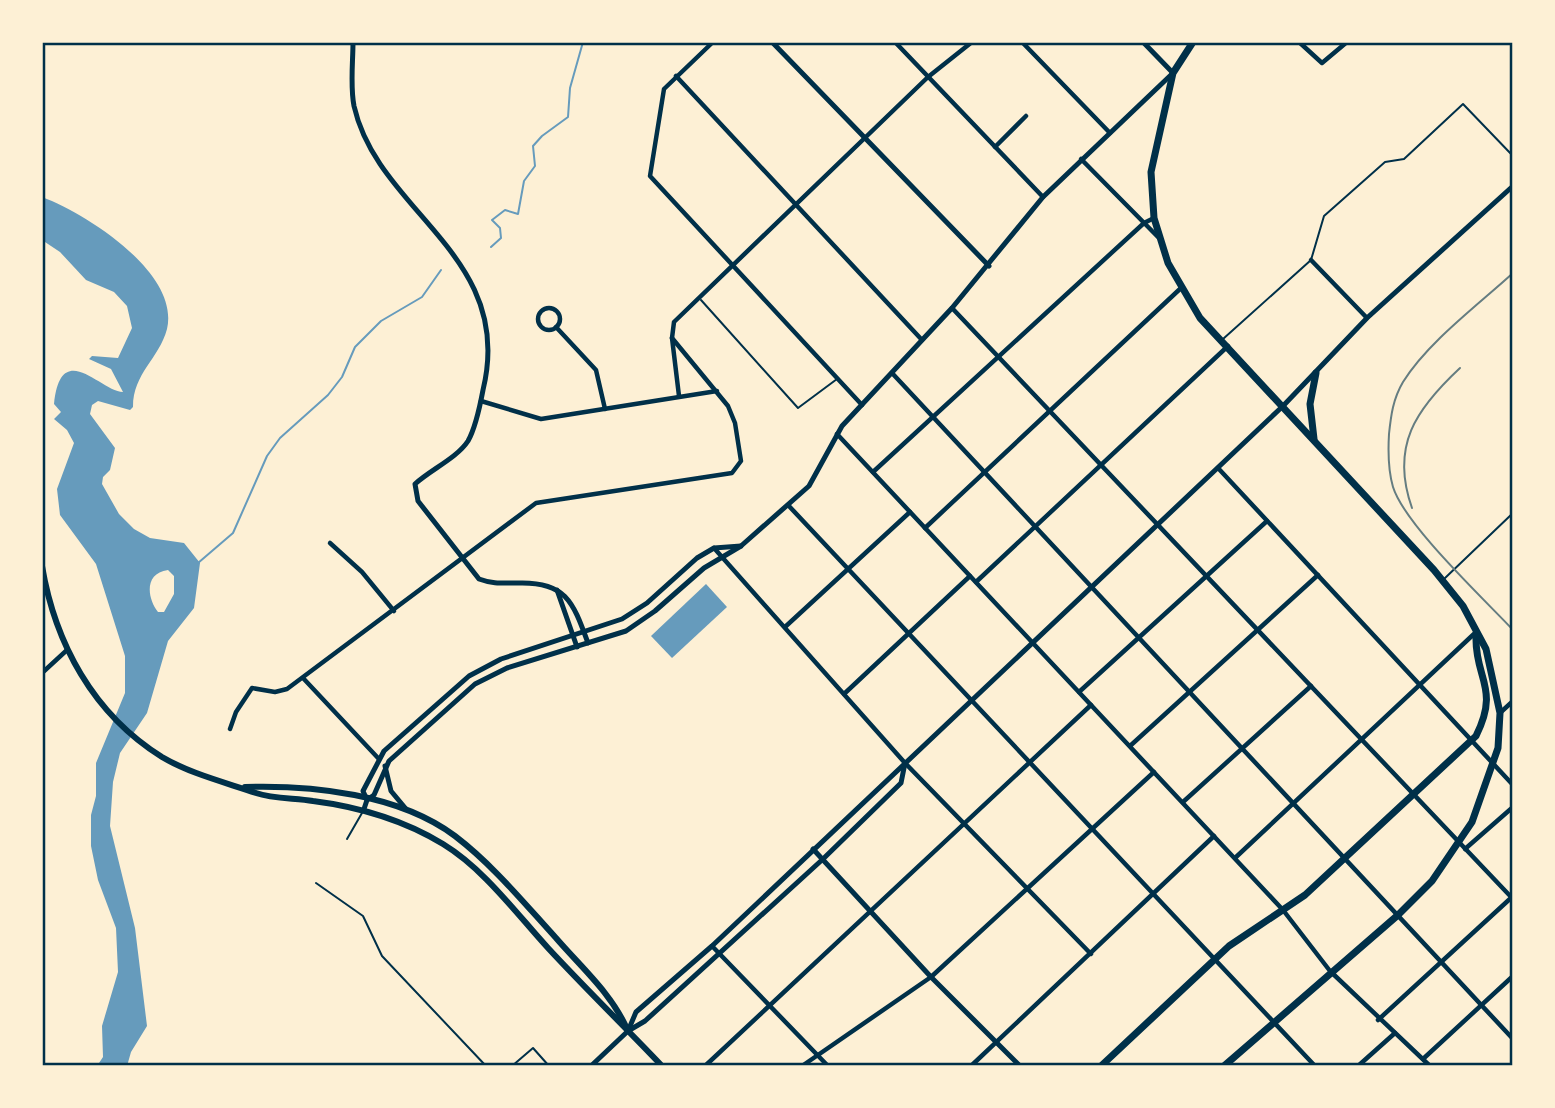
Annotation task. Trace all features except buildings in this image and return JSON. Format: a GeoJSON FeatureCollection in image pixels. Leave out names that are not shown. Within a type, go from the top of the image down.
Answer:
{"type":"FeatureCollection","features":[{"type":"Feature","properties":{"kind":"main road"},"geometry":{"type":"LineString","coordinates":[[1193,42],[1173,73],[1161,114],[1151,172],[1154,218],[1181,288],[1200,318],[1443,580],[1463,606],[1476,635],[1486,649],[1500,713],[1498,748],[1463,846],[1398,915],[1330,971],[1224,1066]]}},
{"type":"Feature","properties":{"kind":"main road"},"geometry":{"type":"LineString","coordinates":[[1314,440],[1310,404],[1316,373]]}},
{"type":"Feature","properties":{"kind":"main road"},"geometry":{"type":"LineString","coordinates":[[42,566],[54,619],[67,650],[93,693],[122,724],[162,757],[206,778],[257,793],[364,809],[412,827],[435,839],[480,874],[609,1016],[628,1031],[662,1066]]}},
{"type":"Feature","properties":{"kind":"main road"},"geometry":{"type":"LineString","coordinates":[[1101,1066],[1242,936],[1264,925],[1305,895],[1476,736],[1484,719],[1487,698],[1486,680],[1476,649],[1476,635]]}},
{"type":"Feature","properties":{"kind":"main road"},"geometry":{"type":"LineString","coordinates":[[245,788],[317,791],[367,800],[410,812],[453,835],[489,865],[618,1009],[628,1031]]}},
{"type":"Feature","properties":{"kind":"street"},"geometry":{"type":"LineString","coordinates":[[353,42],[354,105],[363,130],[378,158],[473,284],[483,313],[488,349],[481,401],[468,440],[415,484],[418,501],[479,579],[489,583],[540,583],[555,587],[574,605],[588,643]]}},
{"type":"Feature","properties":{"kind":"street"},"geometry":{"type":"LineString","coordinates":[[713,42],[664,89],[650,176],[862,405]]}},
{"type":"Feature","properties":{"kind":"street"},"geometry":{"type":"LineString","coordinates":[[772,42],[989,266]]}},
{"type":"Feature","properties":{"kind":"street"},"geometry":{"type":"LineString","coordinates":[[895,42],[1043,197]]}},
{"type":"Feature","properties":{"kind":"street"},"geometry":{"type":"LineString","coordinates":[[679,396],[672,338],[674,322],[928,77],[972,42]]}},
{"type":"Feature","properties":{"kind":"street"},"geometry":{"type":"LineString","coordinates":[[1022,42],[1110,133]]}},
{"type":"Feature","properties":{"kind":"street"},"geometry":{"type":"LineString","coordinates":[[364,809],[367,800],[374,795],[385,766],[475,684],[507,668],[626,631],[640,623],[722,556],[741,546],[788,505],[813,480],[836,433],[989,266],[1043,197],[1173,73],[1143,42]]}},
{"type":"Feature","properties":{"kind":"street"},"geometry":{"type":"LineString","coordinates":[[1299,42],[1322,63],[1347,42]]}},
{"type":"Feature","properties":{"kind":"street"},"geometry":{"type":"LineString","coordinates":[[676,76],[922,340]]}},
{"type":"Feature","properties":{"kind":"street"},"geometry":{"type":"LineString","coordinates":[[995,147],[1026,116]]}},
{"type":"Feature","properties":{"kind":"street"},"geometry":{"type":"LineString","coordinates":[[1081,159],[1161,240]]}},
{"type":"Feature","properties":{"kind":"street"},"geometry":{"type":"LineString","coordinates":[[628,1031],[636,1012],[712,946],[1283,406],[1367,318],[1513,186]]}},
{"type":"Feature","properties":{"kind":"street"},"geometry":{"type":"LineString","coordinates":[[873,472],[1144,223],[1154,218]]}},
{"type":"Feature","properties":{"kind":"street"},"geometry":{"type":"LineString","coordinates":[[1311,260],[1367,318]]}},
{"type":"Feature","properties":{"kind":"street"},"geometry":{"type":"LineString","coordinates":[[925,528],[983,470],[1181,288]]}},
{"type":"Feature","properties":{"kind":"street"},"geometry":{"type":"LineString","coordinates":[[551,308],[557,312],[559,321],[556,327],[545,329],[540,325],[541,311],[551,308]]}},
{"type":"Feature","properties":{"kind":"street"},"geometry":{"type":"LineString","coordinates":[[952,308],[1513,898],[1378,1020]]}},
{"type":"Feature","properties":{"kind":"street"},"geometry":{"type":"LineString","coordinates":[[556,327],[596,370],[605,409]]}},
{"type":"Feature","properties":{"kind":"street"},"geometry":{"type":"LineString","coordinates":[[230,729],[236,712],[252,688],[275,692],[287,689],[536,503],[732,473],[741,461],[735,423],[718,391],[680,352],[672,338]]}},
{"type":"Feature","properties":{"kind":"street"},"geometry":{"type":"LineString","coordinates":[[976,582],[1101,465],[1225,343]]}},
{"type":"Feature","properties":{"kind":"street"},"geometry":{"type":"LineString","coordinates":[[892,373],[1513,1038]]}},
{"type":"Feature","properties":{"kind":"street"},"geometry":{"type":"LineString","coordinates":[[481,401],[541,419],[718,391]]}},
{"type":"Feature","properties":{"kind":"street"},"geometry":{"type":"LineString","coordinates":[[836,433],[1283,910],[1330,971],[1378,1020],[1430,1066]]}},
{"type":"Feature","properties":{"kind":"street"},"geometry":{"type":"LineString","coordinates":[[1218,468],[1513,785]]}},
{"type":"Feature","properties":{"kind":"street"},"geometry":{"type":"LineString","coordinates":[[788,505],[1315,1066]]}},
{"type":"Feature","properties":{"kind":"street"},"geometry":{"type":"LineString","coordinates":[[785,627],[910,512]]}},
{"type":"Feature","properties":{"kind":"street"},"geometry":{"type":"LineString","coordinates":[[1079,692],[1267,521]]}},
{"type":"Feature","properties":{"kind":"street"},"geometry":{"type":"LineString","coordinates":[[330,542],[362,572],[394,611]]}},
{"type":"Feature","properties":{"kind":"street"},"geometry":{"type":"LineString","coordinates":[[367,800],[363,791],[379,758],[476,671],[501,659],[622,619],[714,548],[741,546]]}},
{"type":"Feature","properties":{"kind":"street"},"geometry":{"type":"LineString","coordinates":[[714,548],[905,762],[1091,954]]}},
{"type":"Feature","properties":{"kind":"street"},"geometry":{"type":"LineString","coordinates":[[1130,746],[1318,575]]}},
{"type":"Feature","properties":{"kind":"street"},"geometry":{"type":"LineString","coordinates":[[844,694],[970,576]]}},
{"type":"Feature","properties":{"kind":"street"},"geometry":{"type":"LineString","coordinates":[[555,587],[577,647]]}},
{"type":"Feature","properties":{"kind":"street"},"geometry":{"type":"LineString","coordinates":[[1234,858],[1476,635]]}},
{"type":"Feature","properties":{"kind":"street"},"geometry":{"type":"LineString","coordinates":[[42,673],[67,650]]}},
{"type":"Feature","properties":{"kind":"street"},"geometry":{"type":"LineString","coordinates":[[303,678],[379,758]]}},
{"type":"Feature","properties":{"kind":"street"},"geometry":{"type":"LineString","coordinates":[[1183,802],[1311,686]]}},
{"type":"Feature","properties":{"kind":"street"},"geometry":{"type":"LineString","coordinates":[[1500,713],[1513,701]]}},
{"type":"Feature","properties":{"kind":"street"},"geometry":{"type":"LineString","coordinates":[[705,1066],[1091,705]]}},
{"type":"Feature","properties":{"kind":"street"},"geometry":{"type":"LineString","coordinates":[[42,706],[42,740]]}},
{"type":"Feature","properties":{"kind":"street"},"geometry":{"type":"LineString","coordinates":[[591,1066],[628,1031],[645,1021],[823,859],[901,782],[905,762]]}},
{"type":"Feature","properties":{"kind":"street"},"geometry":{"type":"LineString","coordinates":[[385,766],[395,799],[410,812]]}},
{"type":"Feature","properties":{"kind":"street"},"geometry":{"type":"LineString","coordinates":[[802,1066],[931,976],[1154,772]]}},
{"type":"Feature","properties":{"kind":"street"},"geometry":{"type":"LineString","coordinates":[[1463,846],[1513,807]]}},
{"type":"Feature","properties":{"kind":"street"},"geometry":{"type":"LineString","coordinates":[[971,1066],[1214,836]]}},
{"type":"Feature","properties":{"kind":"street"},"geometry":{"type":"LineString","coordinates":[[813,849],[931,976],[1020,1066]]}},
{"type":"Feature","properties":{"kind":"street"},"geometry":{"type":"LineString","coordinates":[[712,946],[828,1066]]}},
{"type":"Feature","properties":{"kind":"street"},"geometry":{"type":"LineString","coordinates":[[1423,1059],[1513,976]]}},
{"type":"Feature","properties":{"kind":"street"},"geometry":{"type":"LineString","coordinates":[[1358,1066],[1395,1033]]}},
{"type":"Feature","properties":{"kind":"lane"},"geometry":{"type":"LineString","coordinates":[[1225,343],[1311,260],[1324,216],[1385,162],[1404,159],[1463,104],[1513,156]]}},
{"type":"Feature","properties":{"kind":"lane"},"geometry":{"type":"LineString","coordinates":[[699,298],[798,408],[838,378]]}},
{"type":"Feature","properties":{"kind":"lane"},"geometry":{"type":"LineString","coordinates":[[1443,580],[1513,513]]}},
{"type":"Feature","properties":{"kind":"lane"},"geometry":{"type":"LineString","coordinates":[[347,839],[364,809]]}},
{"type":"Feature","properties":{"kind":"lane"},"geometry":{"type":"LineString","coordinates":[[316,883],[363,916],[382,956],[486,1066]]}},
{"type":"Feature","properties":{"kind":"lane"},"geometry":{"type":"LineString","coordinates":[[512,1066],[533,1048],[550,1066]]}},
{"type":"Feature","properties":{"kind":"water"},"geometry":{"type":"Polygon","coordinates":[[[42,197],[105,231],[145,267],[159,287],[167,308],[167,329],[137,385],[133,407],[130,410],[98,401],[92,405],[90,414],[115,448],[110,470],[103,477],[102,484],[119,514],[134,529],[150,538],[184,543],[200,563],[194,608],[168,641],[147,713],[120,753],[113,782],[110,826],[135,928],[147,1026],[131,1052],[127,1066],[97,1066],[103,1057],[102,1026],[118,972],[116,928],[98,880],[91,846],[96,763],[125,693],[125,656],[96,564],[60,515],[57,489],[74,443],[67,430],[54,419],[61,412],[54,404],[58,384],[65,374],[73,371],[123,392],[111,369],[89,359],[92,356],[118,358],[132,328],[127,306],[114,292],[86,280],[60,252],[42,240],[42,197]],[[168,570],[160,572],[151,581],[150,593],[158,612],[164,612],[174,594],[174,576],[168,570]]]}},
{"type":"Feature","properties":{"kind":"water"},"geometry":{"type":"Polygon","coordinates":[[[706,584],[727,607],[672,658],[651,636],[706,584]]]}},
{"type":"Feature","properties":{"kind":"waterway"},"geometry":{"type":"LineString","coordinates":[[491,247],[501,238],[500,228],[492,220],[505,210],[518,214],[524,181],[535,166],[533,146],[568,117],[570,88],[583,42]]}},
{"type":"Feature","properties":{"kind":"waterway"},"geometry":{"type":"LineString","coordinates":[[198,563],[233,533],[267,456],[280,438],[328,395],[342,377],[355,347],[381,321],[422,297],[441,270]]}},
{"type":"Feature","properties":{"kind":"railway"},"geometry":{"type":"LineString","coordinates":[[1513,273],[1440,338],[1413,367],[1395,401],[1388,447],[1393,487],[1400,503],[1428,541],[1513,630]]}},
{"type":"Feature","properties":{"kind":"railway"},"geometry":{"type":"LineString","coordinates":[[1412,508],[1404,466],[1411,430],[1431,398],[1460,368]]}}]}
